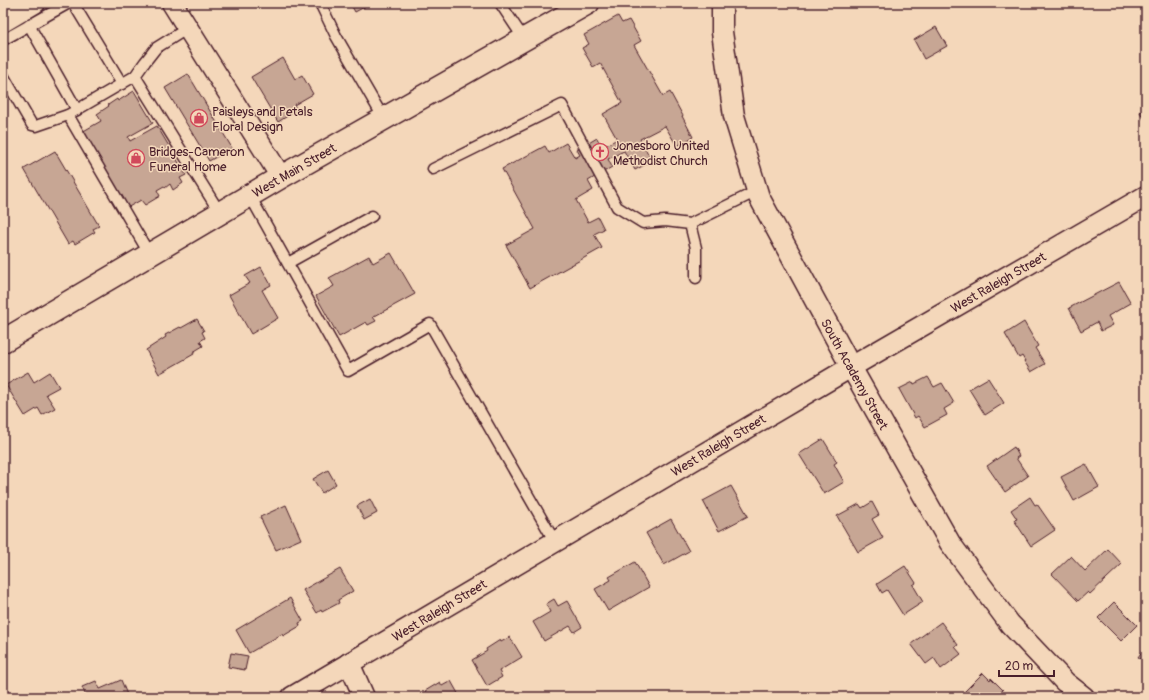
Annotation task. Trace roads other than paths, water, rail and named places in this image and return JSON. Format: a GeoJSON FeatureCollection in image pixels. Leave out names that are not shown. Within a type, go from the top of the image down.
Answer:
{"type":"FeatureCollection","features":[{"type":"Feature","properties":{"kind":"main road","name":"West Main Street"},"geometry":{"type":"LineString","coordinates":[[3,341],[280,177],[588,3]]}},
{"type":"Feature","properties":{"kind":"street"},"geometry":{"type":"LineString","coordinates":[[3,22],[35,3]]}},
{"type":"Feature","properties":{"kind":"street"},"geometry":{"type":"LineString","coordinates":[[172,3],[280,177]]}},
{"type":"Feature","properties":{"kind":"street","name":"South Academy Street"},"geometry":{"type":"LineString","coordinates":[[722,3],[722,32],[734,116],[757,191],[763,204],[851,367],[950,543],[1010,624],[1066,682],[1084,697]]}},
{"type":"Feature","properties":{"kind":"street","name":"West Raleigh Street"},"geometry":{"type":"LineString","coordinates":[[292,697],[851,367],[1146,196]]}},
{"type":"Feature","properties":{"kind":"street"},"geometry":{"type":"LineString","coordinates":[[349,663],[364,697]]}},
{"type":"Feature","properties":{"kind":"lane"},"geometry":{"type":"LineString","coordinates":[[3,40],[69,3]]}},
{"type":"Feature","properties":{"kind":"lane"},"geometry":{"type":"LineString","coordinates":[[73,3],[122,84]]}},
{"type":"Feature","properties":{"kind":"lane"},"geometry":{"type":"LineString","coordinates":[[320,3],[336,36],[384,119]]}},
{"type":"Feature","properties":{"kind":"lane"},"geometry":{"type":"LineString","coordinates":[[500,3],[524,39]]}},
{"type":"Feature","properties":{"kind":"lane"},"geometry":{"type":"LineString","coordinates":[[29,25],[73,112],[150,255]]}},
{"type":"Feature","properties":{"kind":"lane"},"geometry":{"type":"LineString","coordinates":[[3,75],[32,125],[36,126],[73,112],[135,76],[156,48],[188,28]]}},
{"type":"Feature","properties":{"kind":"lane"},"geometry":{"type":"LineString","coordinates":[[135,76],[220,213]]}},
{"type":"Feature","properties":{"kind":"lane"},"geometry":{"type":"LineString","coordinates":[[433,169],[562,104],[617,207],[643,223],[665,221],[690,224],[757,191]]}},
{"type":"Feature","properties":{"kind":"lane"},"geometry":{"type":"LineString","coordinates":[[250,196],[348,371],[430,324],[555,542]]}},
{"type":"Feature","properties":{"kind":"lane"},"geometry":{"type":"LineString","coordinates":[[288,263],[372,216]]}},
{"type":"Feature","properties":{"kind":"lane"},"geometry":{"type":"LineString","coordinates":[[690,224],[696,248],[696,278]]}},
{"type":"Feature","properties":{"kind":"place","name":"Paisleys and Petals Floral Design"},"geometry":{"type":"Point","coordinates":[199,118]}},
{"type":"Feature","properties":{"kind":"place","name":"Jonesboro United Methodist Church"},"geometry":{"type":"Point","coordinates":[600,152]}},
{"type":"Feature","properties":{"kind":"place","name":"Bridges-Cameron Funeral Home"},"geometry":{"type":"Point","coordinates":[136,158]}}]}
